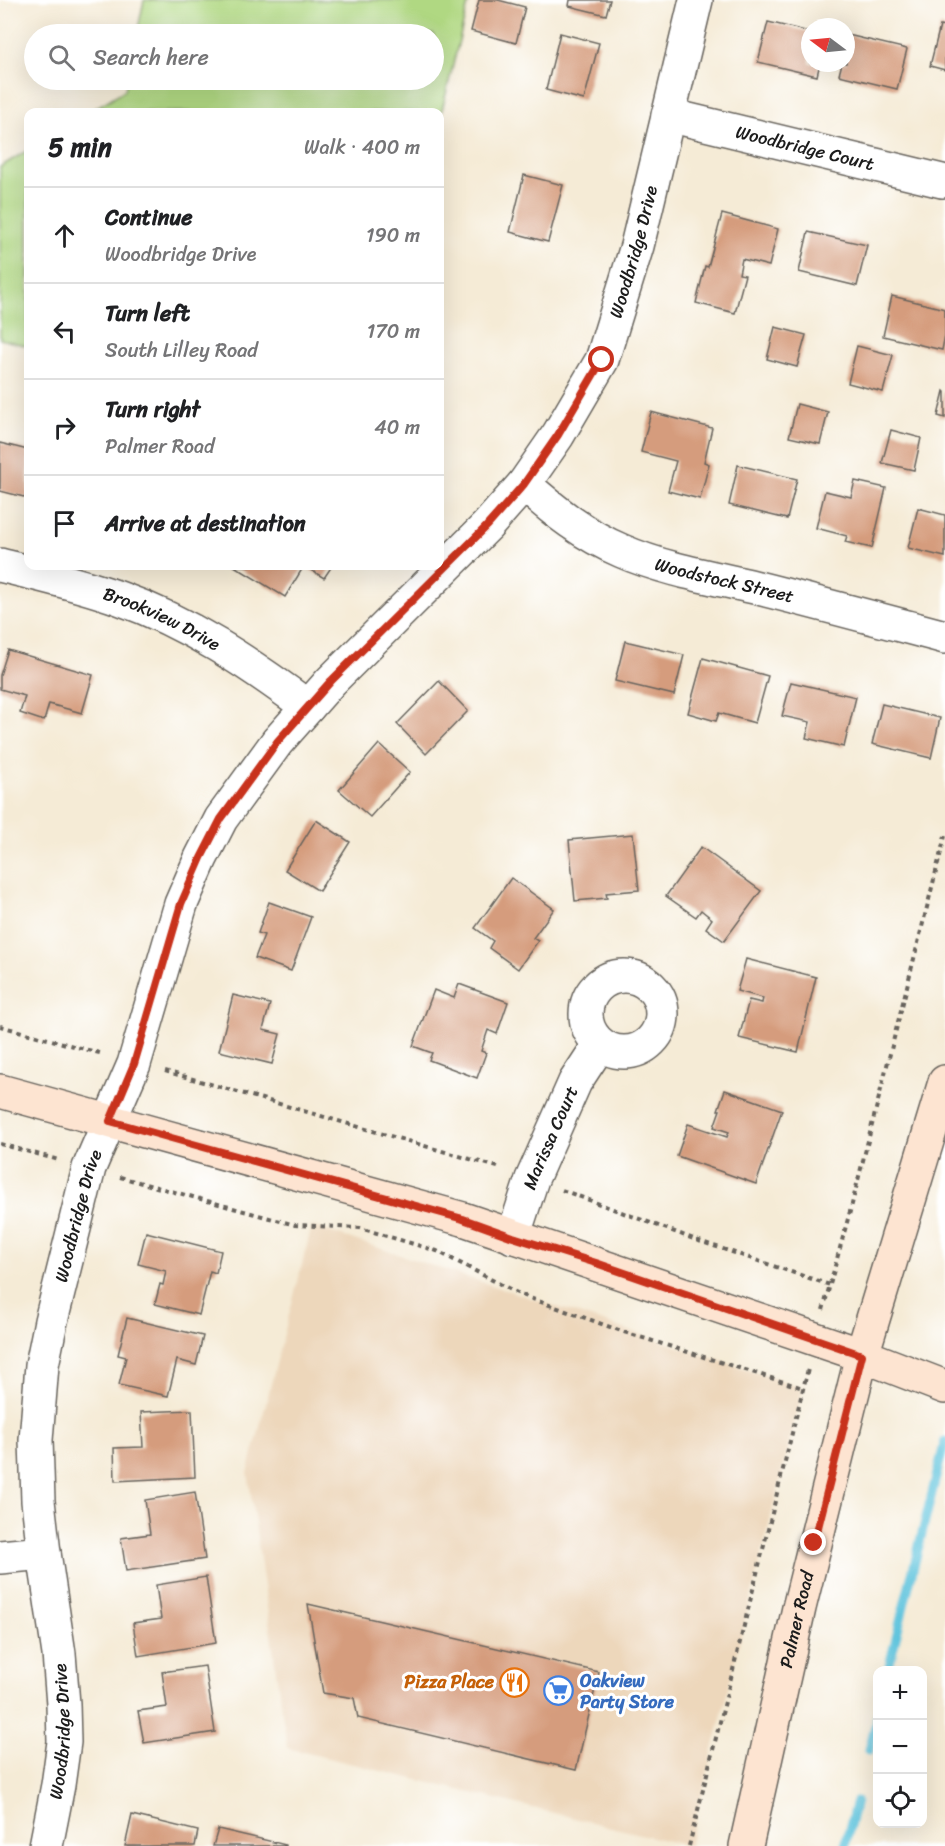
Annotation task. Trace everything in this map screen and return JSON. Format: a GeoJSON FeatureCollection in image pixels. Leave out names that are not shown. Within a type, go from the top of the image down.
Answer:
{"type":"FeatureCollection","features":[{"type":"Feature","properties":{"kind":"street","name":"Woodbridge Drive"},"geometry":{"type":"LineString","coordinates":[[444,569],[487,526],[524,484],[558,435],[602,360],[637,246],[696,0]]}},
{"type":"Feature","properties":{"kind":"street","name":"Woodbridge Court"},"geometry":{"type":"LineString","coordinates":[[668,115],[944,188]]}},
{"type":"Feature","properties":{"kind":"street","name":"Woodstock Street"},"geometry":{"type":"LineString","coordinates":[[524,484],[554,511],[581,530],[651,563],[945,636]]}},
{"type":"Feature","properties":{"kind":"street","name":"Brookview Drive"},"geometry":{"type":"LineString","coordinates":[[0,565],[120,598],[177,623],[219,645],[258,670],[308,708]]}},
{"type":"Feature","properties":{"kind":"street","name":"Woodbridge Drive"},"geometry":{"type":"LineString","coordinates":[[46,1846],[64,1742],[59,1654],[38,1501],[36,1440],[42,1365],[90,1168],[134,1064],[181,904],[221,819],[277,742],[339,673],[443,570]]}},
{"type":"Feature","properties":{"kind":"street","name":"Marissa Court"},"geometry":{"type":"LineString","coordinates":[[513,1237],[532,1179],[575,1082],[600,1044]]}},
{"type":"Feature","properties":{"kind":"street","name":"Palmer Road"},"geometry":{"type":"LineString","coordinates":[[746,1846],[801,1597],[862,1355],[945,1082]]}},
{"type":"Feature","properties":{"kind":"street"},"geometry":{"type":"LineString","coordinates":[[0,1091],[463,1219],[862,1355],[945,1387]]}},
{"type":"Feature","properties":{"kind":"street"},"geometry":{"type":"LineString","coordinates":[[0,1557],[44,1553]]}},
{"type":"Feature","properties":{"kind":"path"},"geometry":{"type":"LineString","coordinates":[[0,1026],[106,1054]]}},
{"type":"Feature","properties":{"kind":"path"},"geometry":{"type":"LineString","coordinates":[[164,1071],[507,1170]]}},
{"type":"Feature","properties":{"kind":"path"},"geometry":{"type":"LineString","coordinates":[[0,1144],[65,1162]]}},
{"type":"Feature","properties":{"kind":"path"},"geometry":{"type":"LineString","coordinates":[[114,1176],[295,1225],[360,1228],[437,1251],[519,1294],[624,1332],[803,1388]]}},
{"type":"Feature","properties":{"kind":"path"},"geometry":{"type":"LineString","coordinates":[[552,1187],[830,1285]]}},
{"type":"Feature","properties":{"kind":"shaded area"},"geometry":{"type":"Polygon","coordinates":[[[312,1226],[803,1388],[689,1846],[287,1748],[248,1473],[312,1226]]]}},
{"type":"Feature","properties":{"kind":"green space"},"geometry":{"type":"Polygon","coordinates":[[[144,0],[469,0],[442,108],[96,108],[125,90],[444,90],[444,24],[139,24],[144,0]]]}},
{"type":"Feature","properties":{"kind":"green space"},"geometry":{"type":"Polygon","coordinates":[[[24,152],[24,345],[0,339],[0,167],[24,152]]]}},
{"type":"Feature","properties":{"kind":"building"},"geometry":{"type":"Polygon","coordinates":[[[479,0],[498,0],[525,7],[516,43],[471,31],[479,0]]]}},
{"type":"Feature","properties":{"kind":"building"},"geometry":{"type":"Polygon","coordinates":[[[570,0],[610,0],[606,15],[569,6],[570,0]]]}},
{"type":"Feature","properties":{"kind":"building"},"geometry":{"type":"Polygon","coordinates":[[[768,22],[801,30],[801,72],[818,72],[817,76],[758,62],[768,22]]]}},
{"type":"Feature","properties":{"kind":"building"},"geometry":{"type":"Polygon","coordinates":[[[940,26],[945,27],[945,70],[930,66],[940,26]]]}},
{"type":"Feature","properties":{"kind":"building"},"geometry":{"type":"Polygon","coordinates":[[[560,33],[599,43],[584,100],[546,90],[560,33]]]}},
{"type":"Feature","properties":{"kind":"building"},"geometry":{"type":"Polygon","coordinates":[[[855,37],[907,49],[897,89],[839,75],[840,72],[855,72],[855,37]]]}},
{"type":"Feature","properties":{"kind":"building"},"geometry":{"type":"Polygon","coordinates":[[[524,175],[563,185],[548,242],[510,232],[524,175]]]}},
{"type":"Feature","properties":{"kind":"building"},"geometry":{"type":"Polygon","coordinates":[[[722,214],[778,229],[769,266],[742,259],[739,274],[745,275],[735,313],[696,303],[722,214]]]}},
{"type":"Feature","properties":{"kind":"building"},"geometry":{"type":"Polygon","coordinates":[[[808,232],[867,245],[857,286],[799,272],[808,232]]]}},
{"type":"Feature","properties":{"kind":"building"},"geometry":{"type":"Polygon","coordinates":[[[892,296],[945,309],[945,335],[942,350],[883,336],[892,296]]]}},
{"type":"Feature","properties":{"kind":"building"},"geometry":{"type":"Polygon","coordinates":[[[775,327],[806,335],[797,367],[767,359],[775,327]]]}},
{"type":"Feature","properties":{"kind":"building"},"geometry":{"type":"Polygon","coordinates":[[[857,346],[893,355],[883,392],[848,383],[857,346]]]}},
{"type":"Feature","properties":{"kind":"building"},"geometry":{"type":"Polygon","coordinates":[[[945,392],[945,418],[938,416],[945,392]]]}},
{"type":"Feature","properties":{"kind":"building"},"geometry":{"type":"Polygon","coordinates":[[[797,404],[828,412],[820,444],[789,437],[797,404]]]}},
{"type":"Feature","properties":{"kind":"building"},"geometry":{"type":"Polygon","coordinates":[[[651,412],[712,428],[704,462],[709,464],[700,499],[668,491],[676,461],[641,452],[651,412]]]}},
{"type":"Feature","properties":{"kind":"building"},"geometry":{"type":"Polygon","coordinates":[[[891,430],[921,438],[914,470],[882,463],[891,430]]]}},
{"type":"Feature","properties":{"kind":"building"},"geometry":{"type":"Polygon","coordinates":[[[0,443],[24,449],[24,497],[0,491],[0,443]]]}},
{"type":"Feature","properties":{"kind":"building"},"geometry":{"type":"Polygon","coordinates":[[[738,465],[797,479],[787,519],[729,505],[738,465]]]}},
{"type":"Feature","properties":{"kind":"building"},"geometry":{"type":"Polygon","coordinates":[[[855,481],[886,488],[872,548],[845,542],[847,536],[816,528],[825,491],[851,497],[855,481]]]}},
{"type":"Feature","properties":{"kind":"building"},"geometry":{"type":"Polygon","coordinates":[[[918,508],[945,515],[945,557],[908,548],[918,508]]]}},
{"type":"Feature","properties":{"kind":"building"},"geometry":{"type":"Polygon","coordinates":[[[241,570],[302,570],[285,597],[241,570]]]}},
{"type":"Feature","properties":{"kind":"building"},"geometry":{"type":"Polygon","coordinates":[[[311,570],[329,570],[324,578],[311,570]]]}},
{"type":"Feature","properties":{"kind":"building"},"geometry":{"type":"Polygon","coordinates":[[[625,641],[684,655],[674,695],[615,681],[625,641]]]}},
{"type":"Feature","properties":{"kind":"building"},"geometry":{"type":"Polygon","coordinates":[[[8,650],[93,675],[82,713],[49,704],[44,721],[20,713],[25,696],[0,689],[0,675],[8,650]]]}},
{"type":"Feature","properties":{"kind":"building"},"geometry":{"type":"Polygon","coordinates":[[[703,658],[768,676],[755,723],[719,713],[716,721],[688,713],[703,658]]]}},
{"type":"Feature","properties":{"kind":"building"},"geometry":{"type":"Polygon","coordinates":[[[439,681],[468,711],[426,754],[397,724],[439,681]]]}},
{"type":"Feature","properties":{"kind":"building"},"geometry":{"type":"Polygon","coordinates":[[[791,682],[856,697],[844,747],[806,738],[810,722],[782,716],[791,682]]]}},
{"type":"Feature","properties":{"kind":"building"},"geometry":{"type":"Polygon","coordinates":[[[882,704],[940,718],[931,758],[872,744],[882,704]]]}},
{"type":"Feature","properties":{"kind":"building"},"geometry":{"type":"Polygon","coordinates":[[[379,744],[410,772],[370,817],[339,790],[379,744]]]}},
{"type":"Feature","properties":{"kind":"building"},"geometry":{"type":"Polygon","coordinates":[[[316,820],[350,842],[319,891],[285,870],[316,820]]]}},
{"type":"Feature","properties":{"kind":"building"},"geometry":{"type":"Polygon","coordinates":[[[633,834],[639,890],[606,893],[607,898],[575,901],[569,840],[633,834]]]}},
{"type":"Feature","properties":{"kind":"building"},"geometry":{"type":"Polygon","coordinates":[[[701,847],[761,891],[724,941],[706,928],[712,919],[701,910],[696,917],[666,896],[701,847]]]}},
{"type":"Feature","properties":{"kind":"building"},"geometry":{"type":"Polygon","coordinates":[[[511,878],[554,909],[533,938],[538,941],[518,969],[489,948],[493,941],[475,928],[511,878]]]}},
{"type":"Feature","properties":{"kind":"building"},"geometry":{"type":"Polygon","coordinates":[[[269,902],[311,917],[291,971],[255,958],[264,935],[258,933],[269,902]]]}},
{"type":"Feature","properties":{"kind":"building"},"geometry":{"type":"Polygon","coordinates":[[[746,959],[816,977],[798,1052],[739,1038],[749,1000],[762,1003],[763,998],[737,991],[746,959]]]}},
{"type":"Feature","properties":{"kind":"building"},"geometry":{"type":"Polygon","coordinates":[[[459,984],[508,1002],[497,1034],[488,1030],[481,1051],[486,1053],[477,1078],[429,1060],[432,1053],[413,1046],[434,990],[454,998],[459,984]]]}},
{"type":"Feature","properties":{"kind":"building"},"geometry":{"type":"Polygon","coordinates":[[[233,995],[270,1004],[263,1030],[280,1034],[272,1064],[219,1051],[233,995]]]}},
{"type":"Feature","properties":{"kind":"building"},"geometry":{"type":"Polygon","coordinates":[[[725,1090],[782,1110],[756,1184],[677,1156],[688,1124],[727,1137],[729,1132],[714,1127],[725,1090]]]}},
{"type":"Feature","properties":{"kind":"building"},"geometry":{"type":"Polygon","coordinates":[[[146,1232],[221,1251],[216,1273],[210,1271],[199,1315],[155,1304],[166,1271],[138,1264],[146,1232]]]}},
{"type":"Feature","properties":{"kind":"building"},"geometry":{"type":"Polygon","coordinates":[[[127,1318],[203,1336],[196,1365],[177,1360],[168,1396],[119,1385],[126,1357],[118,1355],[127,1318]]]}},
{"type":"Feature","properties":{"kind":"building"},"geometry":{"type":"Polygon","coordinates":[[[192,1410],[195,1477],[115,1481],[114,1448],[143,1447],[141,1412],[192,1410]]]}},
{"type":"Feature","properties":{"kind":"building"},"geometry":{"type":"Polygon","coordinates":[[[195,1492],[205,1559],[126,1571],[121,1538],[150,1534],[145,1500],[195,1492]]]}},
{"type":"Feature","properties":{"kind":"building"},"geometry":{"type":"Polygon","coordinates":[[[206,1577],[216,1643],[138,1656],[133,1623],[161,1619],[156,1585],[206,1577]]]}},
{"type":"Feature","properties":{"kind":"building"},"geometry":{"type":"Polygon","coordinates":[[[308,1604],[599,1672],[576,1770],[358,1718],[354,1698],[323,1693],[308,1604]]]}},
{"type":"Feature","properties":{"kind":"building"},"geometry":{"type":"Polygon","coordinates":[[[205,1666],[215,1732],[144,1743],[138,1711],[167,1707],[162,1672],[205,1666]]]}},
{"type":"Feature","properties":{"kind":"building"},"geometry":{"type":"Polygon","coordinates":[[[132,1815],[198,1831],[195,1846],[125,1846],[132,1815]]]}},
{"type":"Feature","properties":{"kind":"building"},"geometry":{"type":"Polygon","coordinates":[[[218,1829],[286,1845],[286,1846],[213,1846],[218,1829]]]}},
{"type":"Feature","properties":{"kind":"waterway"},"geometry":{"type":"LineString","coordinates":[[889,1666],[945,1441]]}},
{"type":"Feature","properties":{"kind":"waterway"},"geometry":{"type":"LineString","coordinates":[[869,1750],[876,1720]]}},
{"type":"Feature","properties":{"kind":"waterway"},"geometry":{"type":"LineString","coordinates":[[845,1846],[856,1801]]}},
{"type":"Feature","properties":{"kind":"place","name":"Pizza Place"},"geometry":{"type":"Point","coordinates":[515,1682]}},
{"type":"Feature","properties":{"kind":"place","name":"Oakview Party Store"},"geometry":{"type":"Point","coordinates":[559,1691]}},
{"type":"Feature","properties":{"kind":"route"},"geometry":{"type":"LineString","coordinates":[[602,360],[558,435],[524,484],[487,526],[331,681],[277,742],[221,819],[181,904],[134,1064],[110,1121],[463,1219],[862,1355],[814,1543]]}}]}
